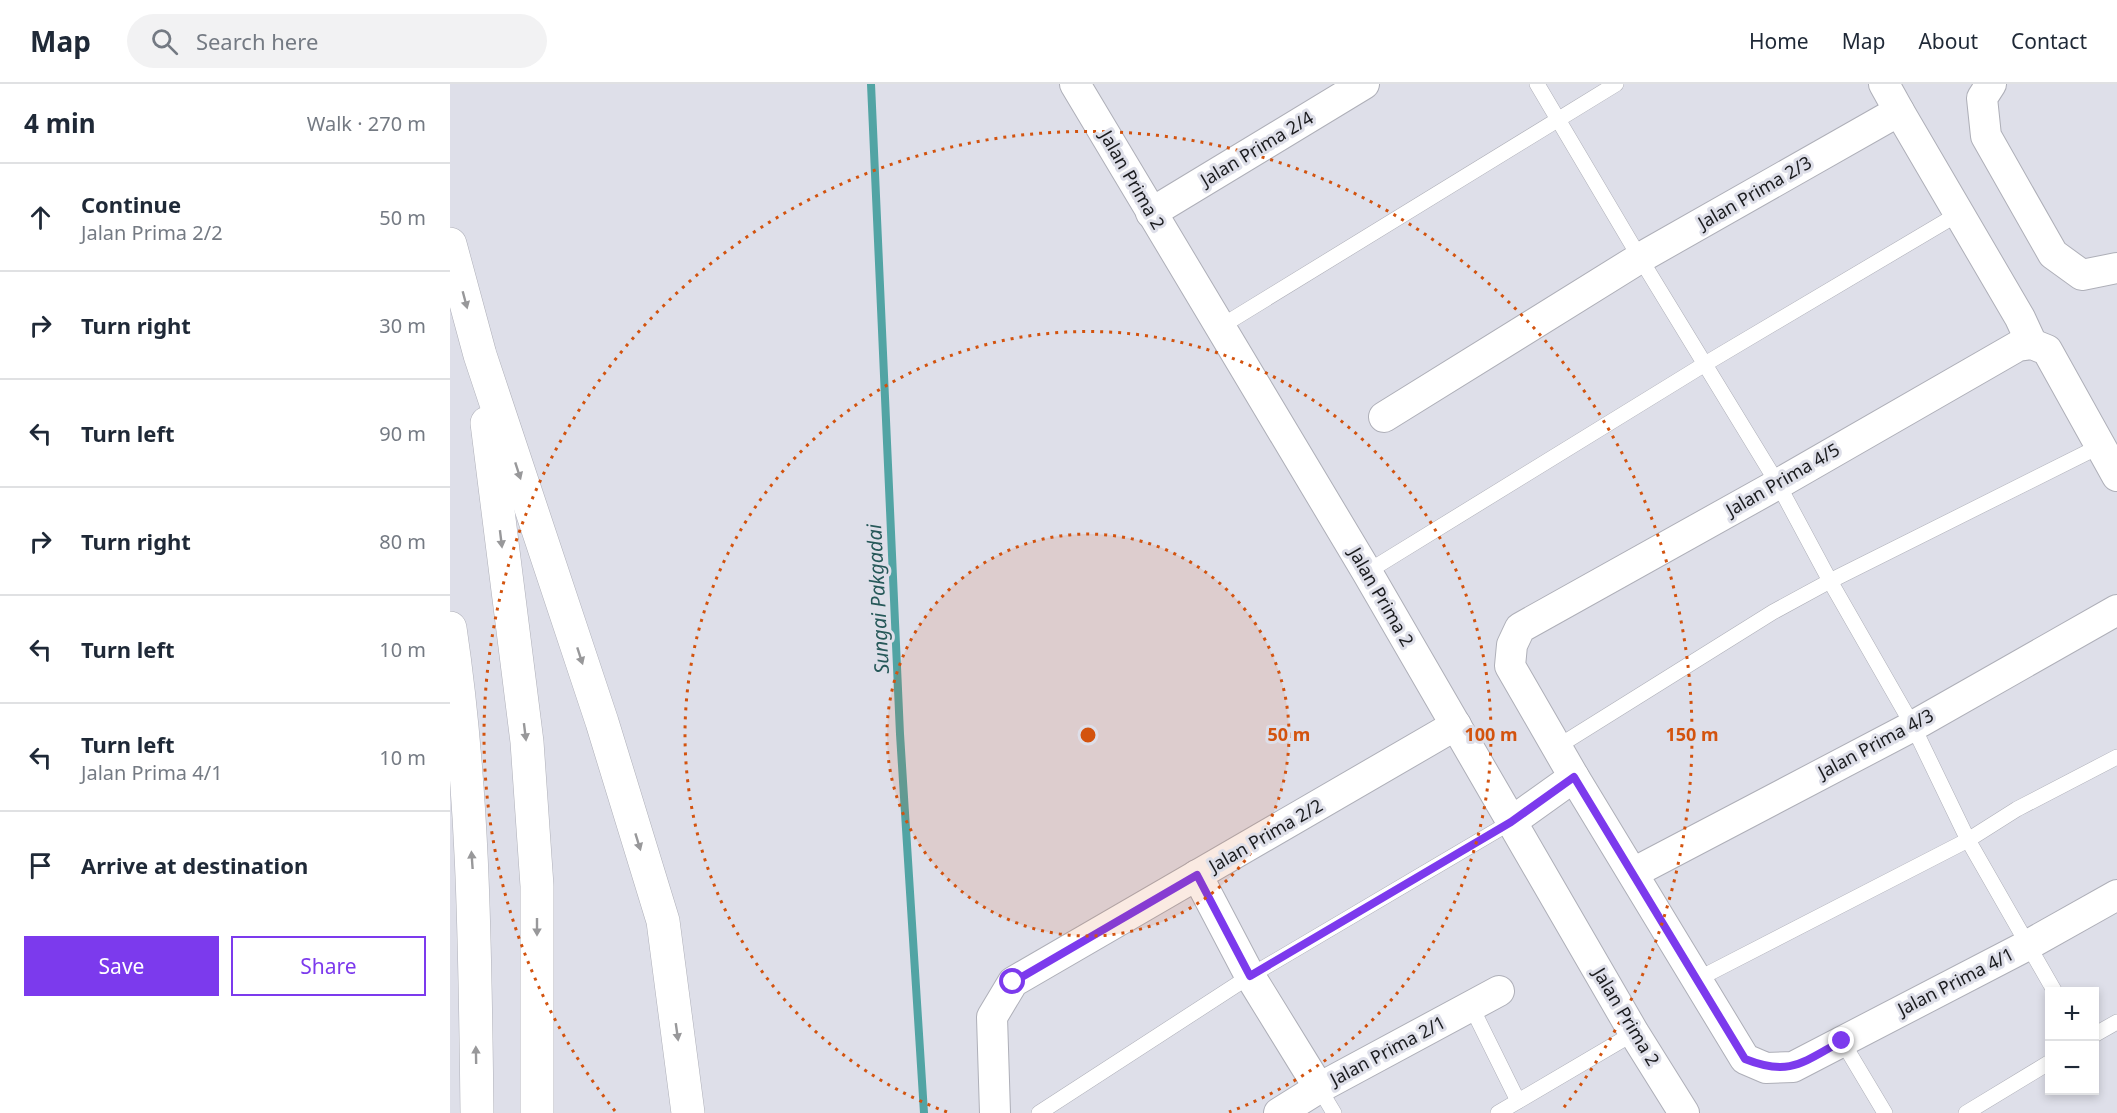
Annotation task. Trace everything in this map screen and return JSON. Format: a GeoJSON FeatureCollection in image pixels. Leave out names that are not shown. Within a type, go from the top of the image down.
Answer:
{"type":"FeatureCollection","features":[{"type":"Feature","properties":{"kind":"highway"},"geometry":{"type":"LineString","coordinates":[[450,244],[480,356],[602,722],[663,921],[688,1113]]}},
{"type":"Feature","properties":{"kind":"highway"},"geometry":{"type":"LineString","coordinates":[[480,356],[527,742],[537,886],[537,1113]]}},
{"type":"Feature","properties":{"kind":"highway"},"geometry":{"type":"LineString","coordinates":[[450,628],[465,753],[474,888],[477,1113]]}},
{"type":"Feature","properties":{"kind":"street","name":"Jalan Prima 2/4"},"geometry":{"type":"LineString","coordinates":[[1151,213],[1364,84]]}},
{"type":"Feature","properties":{"kind":"street"},"geometry":{"type":"LineString","coordinates":[[1884,84],[1958,214],[2117,476]]}},
{"type":"Feature","properties":{"kind":"street"},"geometry":{"type":"LineString","coordinates":[[1991,84],[1983,98],[1986,136],[2053,254],[2082,275],[2117,268]]}},
{"type":"Feature","properties":{"kind":"street","name":"Jalan Prima 2"},"geometry":{"type":"LineString","coordinates":[[1081,86],[1151,213],[1367,572],[1634,1033],[1684,1113]]}},
{"type":"Feature","properties":{"kind":"street","name":"Jalan Prima 2/3"},"geometry":{"type":"LineString","coordinates":[[1383,417],[1640,258],[1899,111]]}},
{"type":"Feature","properties":{"kind":"street","name":"Jalan Prima 4/5"},"geometry":{"type":"LineString","coordinates":[[1557,747],[1510,666],[1512,645],[1520,628],[1778,484],[2018,346],[2040,347]]}},
{"type":"Feature","properties":{"kind":"street","name":"Jalan Prima 4/3"},"geometry":{"type":"LineString","coordinates":[[1633,873],[1913,726],[2117,610]]}},
{"type":"Feature","properties":{"kind":"street","name":"Jalan Prima 2/2"},"geometry":{"type":"LineString","coordinates":[[994,1113],[992,1017],[1013,982],[1456,725]]}},
{"type":"Feature","properties":{"kind":"street"},"geometry":{"type":"LineString","coordinates":[[1557,747],[1696,981]]}},
{"type":"Feature","properties":{"kind":"street"},"geometry":{"type":"LineString","coordinates":[[1511,822],[1574,777]]}},
{"type":"Feature","properties":{"kind":"street"},"geometry":{"type":"LineString","coordinates":[[1197,875],[1250,976],[1327,1101]]}},
{"type":"Feature","properties":{"kind":"street","name":"Jalan Prima 4/1"},"geometry":{"type":"LineString","coordinates":[[1696,981],[1745,1059],[1766,1068],[1793,1067],[2028,945],[2117,895]]}},
{"type":"Feature","properties":{"kind":"street","name":"Jalan Prima 2/1"},"geometry":{"type":"LineString","coordinates":[[1279,1113],[1327,1101],[1471,1006],[1499,991]]}},
{"type":"Feature","properties":{"kind":"lane"},"geometry":{"type":"LineString","coordinates":[[1537,84],[1778,484],[1830,581],[1913,726],[1968,840],[2052,987]]}},
{"type":"Feature","properties":{"kind":"lane"},"geometry":{"type":"LineString","coordinates":[[1220,327],[1616,84]]}},
{"type":"Feature","properties":{"kind":"lane"},"geometry":{"type":"LineString","coordinates":[[1367,572],[1705,364],[1958,214]]}},
{"type":"Feature","properties":{"kind":"lane"},"geometry":{"type":"LineString","coordinates":[[1557,747],[1773,612],[1830,581],[2100,446]]}},
{"type":"Feature","properties":{"kind":"lane"},"geometry":{"type":"LineString","coordinates":[[1696,981],[1968,840],[2017,809],[2117,757]]}},
{"type":"Feature","properties":{"kind":"lane"},"geometry":{"type":"LineString","coordinates":[[1039,1113],[1250,976],[1511,822]]}},
{"type":"Feature","properties":{"kind":"lane"},"geometry":{"type":"LineString","coordinates":[[1471,1006],[1518,1101]]}},
{"type":"Feature","properties":{"kind":"lane"},"geometry":{"type":"LineString","coordinates":[[2099,1032],[2117,1022]]}},
{"type":"Feature","properties":{"kind":"lane"},"geometry":{"type":"LineString","coordinates":[[1498,1113],[1634,1033]]}},
{"type":"Feature","properties":{"kind":"lane"},"geometry":{"type":"LineString","coordinates":[[1842,1041],[1885,1113]]}},
{"type":"Feature","properties":{"kind":"lane"},"geometry":{"type":"LineString","coordinates":[[1966,1113],[2045,1064]]}},
{"type":"Feature","properties":{"kind":"waterway","name":"Sungai Pakgadai"},"geometry":{"type":"LineString","coordinates":[[871,84],[900,734],[924,1113]]}},
{"type":"Feature","properties":{"kind":"route"},"geometry":{"type":"LineString","coordinates":[[1013,982],[1197,875],[1250,976],[1511,822],[1574,777],[1745,1059],[1766,1068],[1793,1067],[1842,1041]]}}]}
